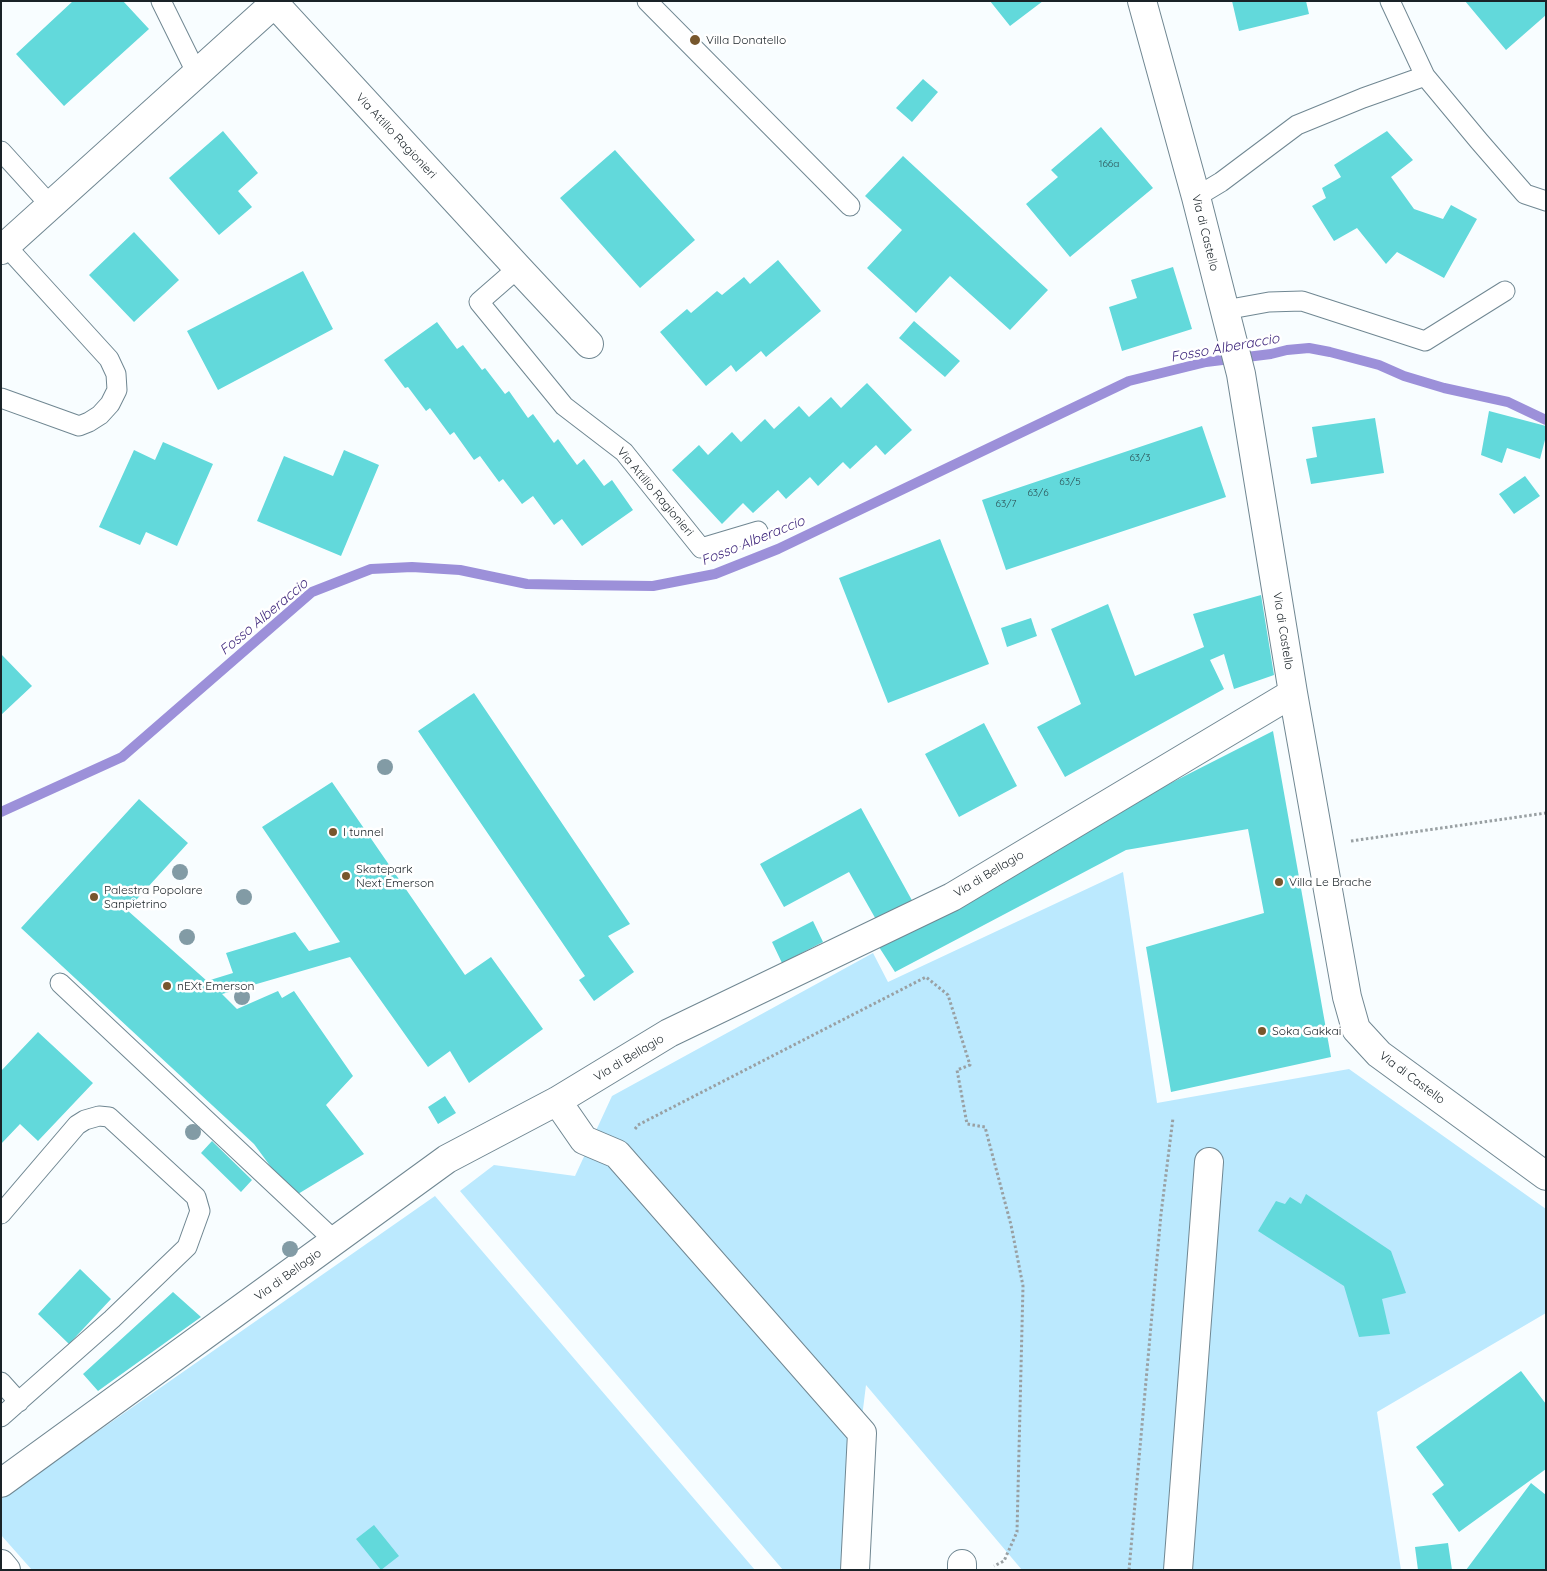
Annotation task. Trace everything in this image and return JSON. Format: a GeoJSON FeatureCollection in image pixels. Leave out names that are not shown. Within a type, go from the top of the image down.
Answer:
{"type":"FeatureCollection","features":[{"type":"Feature","properties":{"kind":"street","name":"Via di Castello"},"geometry":{"type":"LineString","coordinates":[[1142,1],[1196,197],[1241,374],[1293,693],[1347,997],[1356,1029],[1379,1054],[1546,1176]]}},
{"type":"Feature","properties":{"kind":"street","name":"Via Attilio Ragionieri"},"geometry":{"type":"LineString","coordinates":[[4,248],[276,3],[589,344]]}},
{"type":"Feature","properties":{"kind":"street","name":"Via di Bellagio"},"geometry":{"type":"LineString","coordinates":[[1,1483],[447,1159],[557,1101],[669,1034],[952,896],[1293,693]]}},
{"type":"Feature","properties":{"kind":"street"},"geometry":{"type":"LineString","coordinates":[[557,1101],[584,1140],[617,1154],[862,1433],[855,1570]]}},
{"type":"Feature","properties":{"kind":"street"},"geometry":{"type":"LineString","coordinates":[[1178,1570],[1209,1162]]}},
{"type":"Feature","properties":{"kind":"street"},"geometry":{"type":"LineString","coordinates":[[1,1564],[6,1570]]}},
{"type":"Feature","properties":{"kind":"lane"},"geometry":{"type":"LineString","coordinates":[[161,1],[197,74]]}},
{"type":"Feature","properties":{"kind":"lane"},"geometry":{"type":"LineString","coordinates":[[647,1],[850,206]]}},
{"type":"Feature","properties":{"kind":"lane"},"geometry":{"type":"LineString","coordinates":[[1390,1],[1425,76],[1525,194],[1546,201]]}},
{"type":"Feature","properties":{"kind":"lane"},"geometry":{"type":"LineString","coordinates":[[1196,197],[1221,182],[1297,125],[1363,98],[1425,76]]}},
{"type":"Feature","properties":{"kind":"lane"},"geometry":{"type":"LineString","coordinates":[[1,151],[51,206]]}},
{"type":"Feature","properties":{"kind":"lane"},"geometry":{"type":"LineString","coordinates":[[1,398],[79,426],[100,415],[110,404],[117,390],[116,374],[109,359],[4,248]]}},
{"type":"Feature","properties":{"kind":"lane","name":"Via Attilio Ragionieri"},"geometry":{"type":"LineString","coordinates":[[518,268],[479,302],[564,406],[624,452],[701,548],[758,531]]}},
{"type":"Feature","properties":{"kind":"lane"},"geometry":{"type":"LineString","coordinates":[[1225,310],[1269,302],[1302,301],[1425,341],[1505,291]]}},
{"type":"Feature","properties":{"kind":"lane"},"geometry":{"type":"LineString","coordinates":[[60,983],[335,1241]]}},
{"type":"Feature","properties":{"kind":"lane"},"geometry":{"type":"LineString","coordinates":[[1,1214],[77,1125],[85,1120],[99,1116],[109,1117],[196,1197],[200,1211],[187,1247],[112,1318],[1,1417]]}},
{"type":"Feature","properties":{"kind":"lane"},"geometry":{"type":"LineString","coordinates":[[1,1382],[18,1402]]}},
{"type":"Feature","properties":{"kind":"path"},"geometry":{"type":"LineString","coordinates":[[1320,846],[1546,813]]}},
{"type":"Feature","properties":{"kind":"path"},"geometry":{"type":"LineString","coordinates":[[617,1154],[638,1125],[926,977],[948,996],[970,1065],[957,1070],[968,1124],[985,1127],[1011,1226],[1022,1286],[1017,1532],[1004,1561],[970,1568]]}},
{"type":"Feature","properties":{"kind":"path"},"geometry":{"type":"LineString","coordinates":[[1129,1570],[1161,1214],[1173,1118]]}},
{"type":"Feature","properties":{"kind":"shaded area"},"geometry":{"type":"Polygon","coordinates":[[[1123,872],[1157,1103],[1349,1069],[1546,1209],[1546,1313],[1377,1412],[1401,1570],[1022,1570],[866,1385],[843,1570],[783,1570],[460,1191],[494,1165],[575,1176],[612,1096],[873,953],[888,982],[1123,872]]]}},
{"type":"Feature","properties":{"kind":"shaded area"},"geometry":{"type":"Polygon","coordinates":[[[435,1196],[755,1570],[32,1570],[1,1535],[1,1499],[435,1196]]]}},
{"type":"Feature","properties":{"kind":"building"},"geometry":{"type":"Polygon","coordinates":[[[73,1],[123,1],[149,29],[64,106],[16,54],[73,1]]]}},
{"type":"Feature","properties":{"kind":"building"},"geometry":{"type":"Polygon","coordinates":[[[990,1],[1043,1],[1010,26],[990,1]]]}},
{"type":"Feature","properties":{"kind":"building"},"geometry":{"type":"Polygon","coordinates":[[[1232,1],[1306,1],[1309,14],[1239,31],[1232,1]]]}},
{"type":"Feature","properties":{"kind":"building"},"geometry":{"type":"Polygon","coordinates":[[[1465,1],[1546,1],[1546,15],[1506,50],[1465,1]]]}},
{"type":"Feature","properties":{"kind":"building"},"geometry":{"type":"Polygon","coordinates":[[[923,79],[938,92],[912,122],[896,108],[923,79]]]}},
{"type":"Feature","properties":{"kind":"building"},"geometry":{"type":"Polygon","coordinates":[[[1101,127],[1153,188],[1070,257],[1026,204],[1058,177],[1051,170],[1101,127]]]}},
{"type":"Feature","properties":{"kind":"building"},"geometry":{"type":"Polygon","coordinates":[[[223,131],[258,173],[238,191],[252,207],[219,235],[169,178],[223,131]]]}},
{"type":"Feature","properties":{"kind":"building"},"geometry":{"type":"Polygon","coordinates":[[[1387,131],[1413,160],[1391,177],[1414,209],[1443,219],[1451,205],[1477,219],[1444,278],[1397,252],[1386,264],[1357,228],[1334,241],[1312,206],[1326,198],[1322,188],[1341,177],[1334,165],[1387,131]]]}},
{"type":"Feature","properties":{"kind":"building"},"geometry":{"type":"Polygon","coordinates":[[[615,150],[695,240],[640,288],[560,198],[615,150]]]}},
{"type":"Feature","properties":{"kind":"building"},"geometry":{"type":"Polygon","coordinates":[[[903,156],[1048,290],[1010,330],[950,276],[916,313],[867,268],[902,230],[865,196],[903,156]]]}},
{"type":"Feature","properties":{"kind":"building"},"geometry":{"type":"Polygon","coordinates":[[[134,232],[179,280],[134,322],[89,275],[134,232]]]}},
{"type":"Feature","properties":{"kind":"building"},"geometry":{"type":"Polygon","coordinates":[[[778,260],[821,311],[766,357],[761,351],[736,372],[731,365],[706,386],[660,332],[687,309],[691,313],[717,291],[722,295],[744,277],[750,284],[778,260]]]}},
{"type":"Feature","properties":{"kind":"building"},"geometry":{"type":"Polygon","coordinates":[[[1173,267],[1192,329],[1122,351],[1109,307],[1137,298],[1131,280],[1173,267]]]}},
{"type":"Feature","properties":{"kind":"building"},"geometry":{"type":"Polygon","coordinates":[[[303,271],[333,329],[218,390],[187,331],[303,271]]]}},
{"type":"Feature","properties":{"kind":"building"},"geometry":{"type":"Polygon","coordinates":[[[914,321],[960,361],[945,377],[899,338],[914,321]]]}},
{"type":"Feature","properties":{"kind":"building"},"geometry":{"type":"Polygon","coordinates":[[[437,322],[457,349],[463,345],[482,370],[485,368],[505,394],[509,391],[528,418],[533,414],[554,443],[558,439],[577,465],[584,459],[604,486],[612,480],[633,510],[582,546],[562,519],[554,525],[533,496],[522,504],[503,479],[499,482],[480,456],[474,460],[454,432],[450,435],[430,408],[426,411],[408,387],[405,388],[384,360],[437,322]]]}},
{"type":"Feature","properties":{"kind":"building"},"geometry":{"type":"Polygon","coordinates":[[[867,383],[912,430],[885,455],[876,445],[850,469],[843,462],[818,486],[810,477],[786,499],[778,490],[753,513],[743,503],[722,524],[672,470],[699,445],[708,455],[732,432],[741,442],[765,419],[774,429],[799,406],[809,417],[831,397],[841,408],[867,383]]]}},
{"type":"Feature","properties":{"kind":"building"},"geometry":{"type":"Polygon","coordinates":[[[1489,411],[1546,426],[1546,436],[1540,459],[1507,448],[1502,463],[1481,455],[1489,411]]]}},
{"type":"Feature","properties":{"kind":"building"},"geometry":{"type":"Polygon","coordinates":[[[1375,418],[1384,473],[1311,484],[1306,459],[1317,457],[1312,427],[1375,418]]]}},
{"type":"Feature","properties":{"kind":"building"},"geometry":{"type":"Polygon","coordinates":[[[1202,426],[1226,497],[1006,570],[982,500],[1202,426]]]}},
{"type":"Feature","properties":{"kind":"building"},"geometry":{"type":"Polygon","coordinates":[[[163,442],[213,464],[177,546],[146,532],[140,545],[99,527],[134,450],[155,460],[163,442]]]}},
{"type":"Feature","properties":{"kind":"building"},"geometry":{"type":"Polygon","coordinates":[[[344,450],[379,465],[341,556],[257,521],[284,456],[333,476],[344,450]]]}},
{"type":"Feature","properties":{"kind":"building"},"geometry":{"type":"Polygon","coordinates":[[[1525,476],[1540,496],[1514,514],[1499,494],[1525,476]]]}},
{"type":"Feature","properties":{"kind":"building"},"geometry":{"type":"Polygon","coordinates":[[[940,539],[989,664],[888,703],[839,578],[940,539]]]}},
{"type":"Feature","properties":{"kind":"building"},"geometry":{"type":"Polygon","coordinates":[[[1261,595],[1274,675],[1234,689],[1224,654],[1210,660],[1224,689],[1065,777],[1037,727],[1081,704],[1051,629],[1108,604],[1135,676],[1204,647],[1193,614],[1261,595]]]}},
{"type":"Feature","properties":{"kind":"building"},"geometry":{"type":"Polygon","coordinates":[[[1031,618],[1037,636],[1007,647],[1001,628],[1031,618]]]}},
{"type":"Feature","properties":{"kind":"building"},"geometry":{"type":"Polygon","coordinates":[[[1,654],[32,686],[1,715],[1,654]]]}},
{"type":"Feature","properties":{"kind":"building"},"geometry":{"type":"Polygon","coordinates":[[[474,693],[630,924],[608,936],[634,972],[594,1001],[579,980],[585,976],[418,731],[474,693]]]}},
{"type":"Feature","properties":{"kind":"building"},"geometry":{"type":"Polygon","coordinates":[[[984,723],[1017,786],[959,817],[925,754],[984,723]]]}},
{"type":"Feature","properties":{"kind":"building","name":"Villa Le Brache"},"geometry":{"type":"Polygon","coordinates":[[[1273,731],[1331,1057],[1171,1092],[1146,947],[1264,913],[1248,829],[1126,850],[895,972],[879,947],[1112,813],[1273,731]]]}},
{"type":"Feature","properties":{"kind":"building","name":"nEXt Emerson"},"geometry":{"type":"Polygon","coordinates":[[[332,782],[465,975],[491,957],[543,1029],[469,1083],[450,1051],[428,1067],[350,957],[222,994],[237,1009],[278,991],[282,998],[294,991],[353,1076],[326,1105],[364,1154],[293,1197],[254,1144],[21,928],[139,799],[188,843],[127,910],[207,981],[233,973],[226,953],[295,932],[309,951],[340,942],[262,827],[332,782]]]}},
{"type":"Feature","properties":{"kind":"building"},"geometry":{"type":"Polygon","coordinates":[[[861,808],[914,904],[878,923],[849,872],[784,907],[760,864],[861,808]]]}},
{"type":"Feature","properties":{"kind":"building"},"geometry":{"type":"Polygon","coordinates":[[[813,921],[823,942],[782,963],[772,942],[813,921]]]}},
{"type":"Feature","properties":{"kind":"building"},"geometry":{"type":"Polygon","coordinates":[[[38,1032],[93,1083],[38,1141],[20,1124],[1,1144],[1,1071],[38,1032]]]}},
{"type":"Feature","properties":{"kind":"building"},"geometry":{"type":"Polygon","coordinates":[[[445,1096],[456,1113],[438,1124],[428,1107],[445,1096]]]}},
{"type":"Feature","properties":{"kind":"building"},"geometry":{"type":"Polygon","coordinates":[[[212,1141],[252,1180],[241,1192],[201,1153],[212,1141]]]}},
{"type":"Feature","properties":{"kind":"building"},"geometry":{"type":"Polygon","coordinates":[[[1306,1194],[1391,1251],[1406,1293],[1382,1299],[1390,1334],[1359,1337],[1344,1286],[1258,1231],[1276,1201],[1285,1204],[1290,1197],[1301,1204],[1306,1194]]]}},
{"type":"Feature","properties":{"kind":"building"},"geometry":{"type":"Polygon","coordinates":[[[80,1269],[111,1299],[69,1344],[38,1314],[80,1269]]]}},
{"type":"Feature","properties":{"kind":"building"},"geometry":{"type":"Polygon","coordinates":[[[173,1292],[201,1317],[98,1391],[83,1374],[173,1292]]]}},
{"type":"Feature","properties":{"kind":"building"},"geometry":{"type":"Polygon","coordinates":[[[1521,1371],[1546,1404],[1546,1469],[1459,1532],[1432,1494],[1444,1485],[1416,1447],[1521,1371]]]}},
{"type":"Feature","properties":{"kind":"building"},"geometry":{"type":"Polygon","coordinates":[[[1531,1483],[1546,1495],[1546,1570],[1466,1570],[1531,1483]]]}},
{"type":"Feature","properties":{"kind":"building"},"geometry":{"type":"Polygon","coordinates":[[[374,1525],[399,1556],[381,1570],[356,1539],[374,1525]]]}},
{"type":"Feature","properties":{"kind":"building"},"geometry":{"type":"Polygon","coordinates":[[[1448,1543],[1452,1570],[1418,1570],[1415,1547],[1448,1543]]]}},
{"type":"Feature","properties":{"kind":"waterway","name":"Fosso Alberaccio"},"geometry":{"type":"LineString","coordinates":[[1,812],[122,757],[312,592],[371,569],[412,567],[460,570],[527,584],[575,585],[653,586],[715,574],[778,549],[1129,381],[1206,362],[1271,354],[1287,350],[1309,348],[1379,365],[1404,376],[1444,388],[1508,402],[1546,420]]}},
{"type":"Feature","properties":{"kind":"place","name":"Villa Donatello"},"geometry":{"type":"Point","coordinates":[695,40]}},
{"type":"Feature","properties":{"kind":"place","name":"I tunnel"},"geometry":{"type":"Point","coordinates":[333,832]}},
{"type":"Feature","properties":{"kind":"place","name":"Skatepark Next Emerson"},"geometry":{"type":"Point","coordinates":[346,876]}},
{"type":"Feature","properties":{"kind":"place","name":"Villa Le Brache"},"geometry":{"type":"Point","coordinates":[1279,882]}},
{"type":"Feature","properties":{"kind":"place","name":"Palestra Popolare Sanpietrino"},"geometry":{"type":"Point","coordinates":[94,897]}},
{"type":"Feature","properties":{"kind":"place","name":"nEXt Emerson"},"geometry":{"type":"Point","coordinates":[167,986]}},
{"type":"Feature","properties":{"kind":"place","name":"Soka Gakkai"},"geometry":{"type":"Point","coordinates":[1262,1031]}}]}
